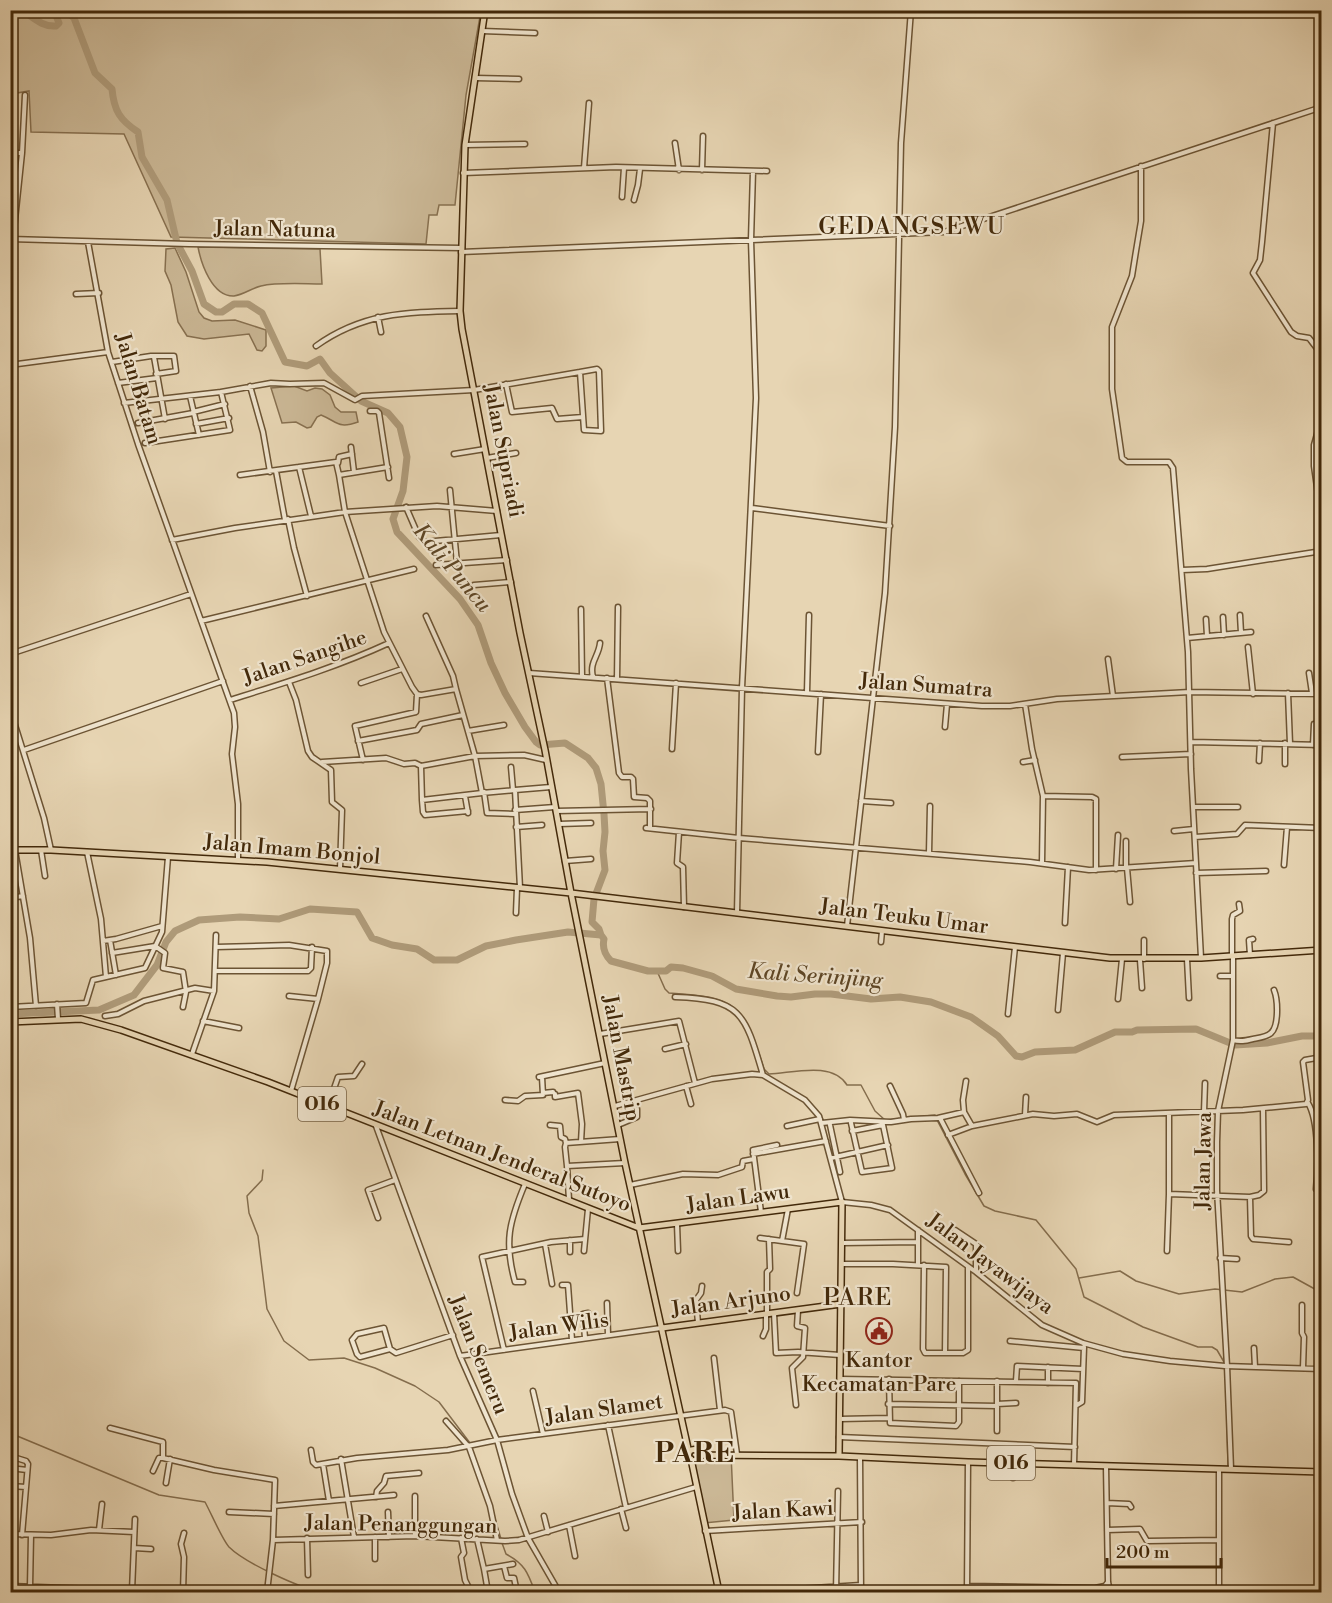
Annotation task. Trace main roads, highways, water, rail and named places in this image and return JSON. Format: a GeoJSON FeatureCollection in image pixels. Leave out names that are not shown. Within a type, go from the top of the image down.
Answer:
{"type":"FeatureCollection","features":[{"type":"Feature","properties":{"kind":"main road","name":"Jalan Supriadi"},"geometry":{"type":"LineString","coordinates":[[485,10],[465,145],[460,311],[571,893]]}},
{"type":"Feature","properties":{"kind":"main road","name":"Jalan Imam Bonjol"},"geometry":{"type":"LineString","coordinates":[[13,850],[238,859],[571,893]]}},
{"type":"Feature","properties":{"kind":"main road","name":"Jalan Teuku Umar"},"geometry":{"type":"LineString","coordinates":[[571,893],[1122,959],[1188,959],[1322,950]]}},
{"type":"Feature","properties":{"kind":"main road","name":"Jalan Mastrip"},"geometry":{"type":"LineString","coordinates":[[571,893],[639,1228]]}},
{"type":"Feature","properties":{"kind":"main road","name":"Jalan Letnan Jenderal Sutoyo"},"geometry":{"type":"LineString","coordinates":[[10,1022],[58,1018],[100,1023],[291,1091],[639,1228]]}},
{"type":"Feature","properties":{"kind":"main road","name":"Jalan Lawu"},"geometry":{"type":"LineString","coordinates":[[639,1228],[842,1202],[841,1304]]}},
{"type":"Feature","properties":{"kind":"main road","name":"016"},"geometry":{"type":"LineString","coordinates":[[625,1223],[642,1242]]}},
{"type":"Feature","properties":{"kind":"main road","name":"016"},"geometry":{"type":"LineString","coordinates":[[639,1228],[690,1456]]}},
{"type":"Feature","properties":{"kind":"main road","name":"Jalan Arjuno"},"geometry":{"type":"LineString","coordinates":[[662,1328],[841,1304]]}},
{"type":"Feature","properties":{"kind":"main road"},"geometry":{"type":"LineString","coordinates":[[839,1456],[841,1304]]}},
{"type":"Feature","properties":{"kind":"main road","name":"016"},"geometry":{"type":"LineString","coordinates":[[690,1456],[693,1449],[696,1449],[700,1455],[839,1456],[1319,1472]]}},
{"type":"Feature","properties":{"kind":"main road"},"geometry":{"type":"LineString","coordinates":[[690,1456],[719,1593]]}},
{"type":"Feature","properties":{"kind":"waterway","name":"Kali Puncu"},"geometry":{"type":"LineString","coordinates":[[22,10],[38,21],[51,26],[59,23],[55,13],[60,11],[74,18],[95,73],[112,89],[114,103],[122,119],[138,132],[142,157],[167,200],[177,243],[192,271],[204,304],[216,312],[222,312],[234,304],[248,304],[262,313],[285,362],[307,366],[320,359],[330,373],[361,401],[388,413],[400,427],[407,457],[403,491],[393,519],[397,532],[460,599],[478,625],[491,663],[505,693],[536,742],[540,745],[565,743],[588,758],[596,768],[601,784],[604,814],[605,870],[594,899],[592,922],[601,935]]}},
{"type":"Feature","properties":{"kind":"waterway","name":"Kali Serinjing"},"geometry":{"type":"LineString","coordinates":[[10,1014],[99,1010],[134,995],[157,965],[166,942],[175,931],[199,920],[240,917],[279,919],[310,909],[357,912],[372,938],[392,945],[417,949],[434,960],[457,960],[486,946],[568,932],[601,935],[604,939],[605,951],[611,961],[648,971],[666,971],[671,967],[683,968],[712,976],[736,989],[791,997],[831,994],[871,999],[900,997],[931,1002],[971,1017],[998,1036],[1016,1056],[1022,1057],[1035,1052],[1075,1050],[1115,1032],[1137,1030],[1196,1029],[1235,1045],[1267,1043],[1302,1036],[1322,1036]]}},
{"type":"Feature","properties":{"kind":"waterway"},"geometry":{"type":"LineString","coordinates":[[657,971],[669,993],[711,998],[735,1008],[751,1031],[764,1069],[769,1074],[811,1070],[832,1073],[847,1085],[861,1085],[875,1111],[885,1120],[935,1115]]}},
{"type":"Feature","properties":{"kind":"waterway"},"geometry":{"type":"LineString","coordinates":[[937,1120],[984,1206],[995,1211],[1036,1220],[1076,1269],[1084,1297],[1143,1327],[1198,1347],[1212,1347],[1217,1350],[1224,1362],[1225,1374]]}},
{"type":"Feature","properties":{"kind":"waterway"},"geometry":{"type":"LineString","coordinates":[[263,1170],[262,1180],[247,1196],[249,1213],[258,1236],[267,1309],[284,1341],[309,1360],[344,1358],[375,1368],[415,1386],[439,1402],[470,1443],[490,1501]]}},
{"type":"Feature","properties":{"kind":"waterway"},"geometry":{"type":"LineString","coordinates":[[1079,1278],[1120,1271],[1136,1281],[1179,1294],[1215,1289],[1242,1292],[1275,1279],[1293,1277],[1322,1293]]}},
{"type":"Feature","properties":{"kind":"waterway"},"geometry":{"type":"LineString","coordinates":[[1226,1382],[1228,1465]]}},
{"type":"Feature","properties":{"kind":"waterway"},"geometry":{"type":"LineString","coordinates":[[10,1433],[159,1495],[205,1502],[229,1547],[273,1574],[321,1592]]}},
{"type":"Feature","properties":{"kind":"waterway"},"geometry":{"type":"LineString","coordinates":[[493,1512],[501,1539]]}},
{"type":"Feature","properties":{"kind":"waterway"},"geometry":{"type":"LineString","coordinates":[[502,1543],[506,1554],[518,1561],[525,1570],[535,1592]]}},
{"type":"Feature","properties":{"kind":"place","name":"Kantor Kecamatan Pare"},"geometry":{"type":"Point","coordinates":[879,1331]}},
{"type":"Feature","properties":{"kind":"district","name":"GEDANGSEWU"},"geometry":{"type":"Point","coordinates":[912,227]}},
{"type":"Feature","properties":{"kind":"district","name":"PARE"},"geometry":{"type":"Point","coordinates":[858,1298]}},
{"type":"Feature","properties":{"kind":"district","name":"PARE"},"geometry":{"type":"Point","coordinates":[695,1454]}}]}
